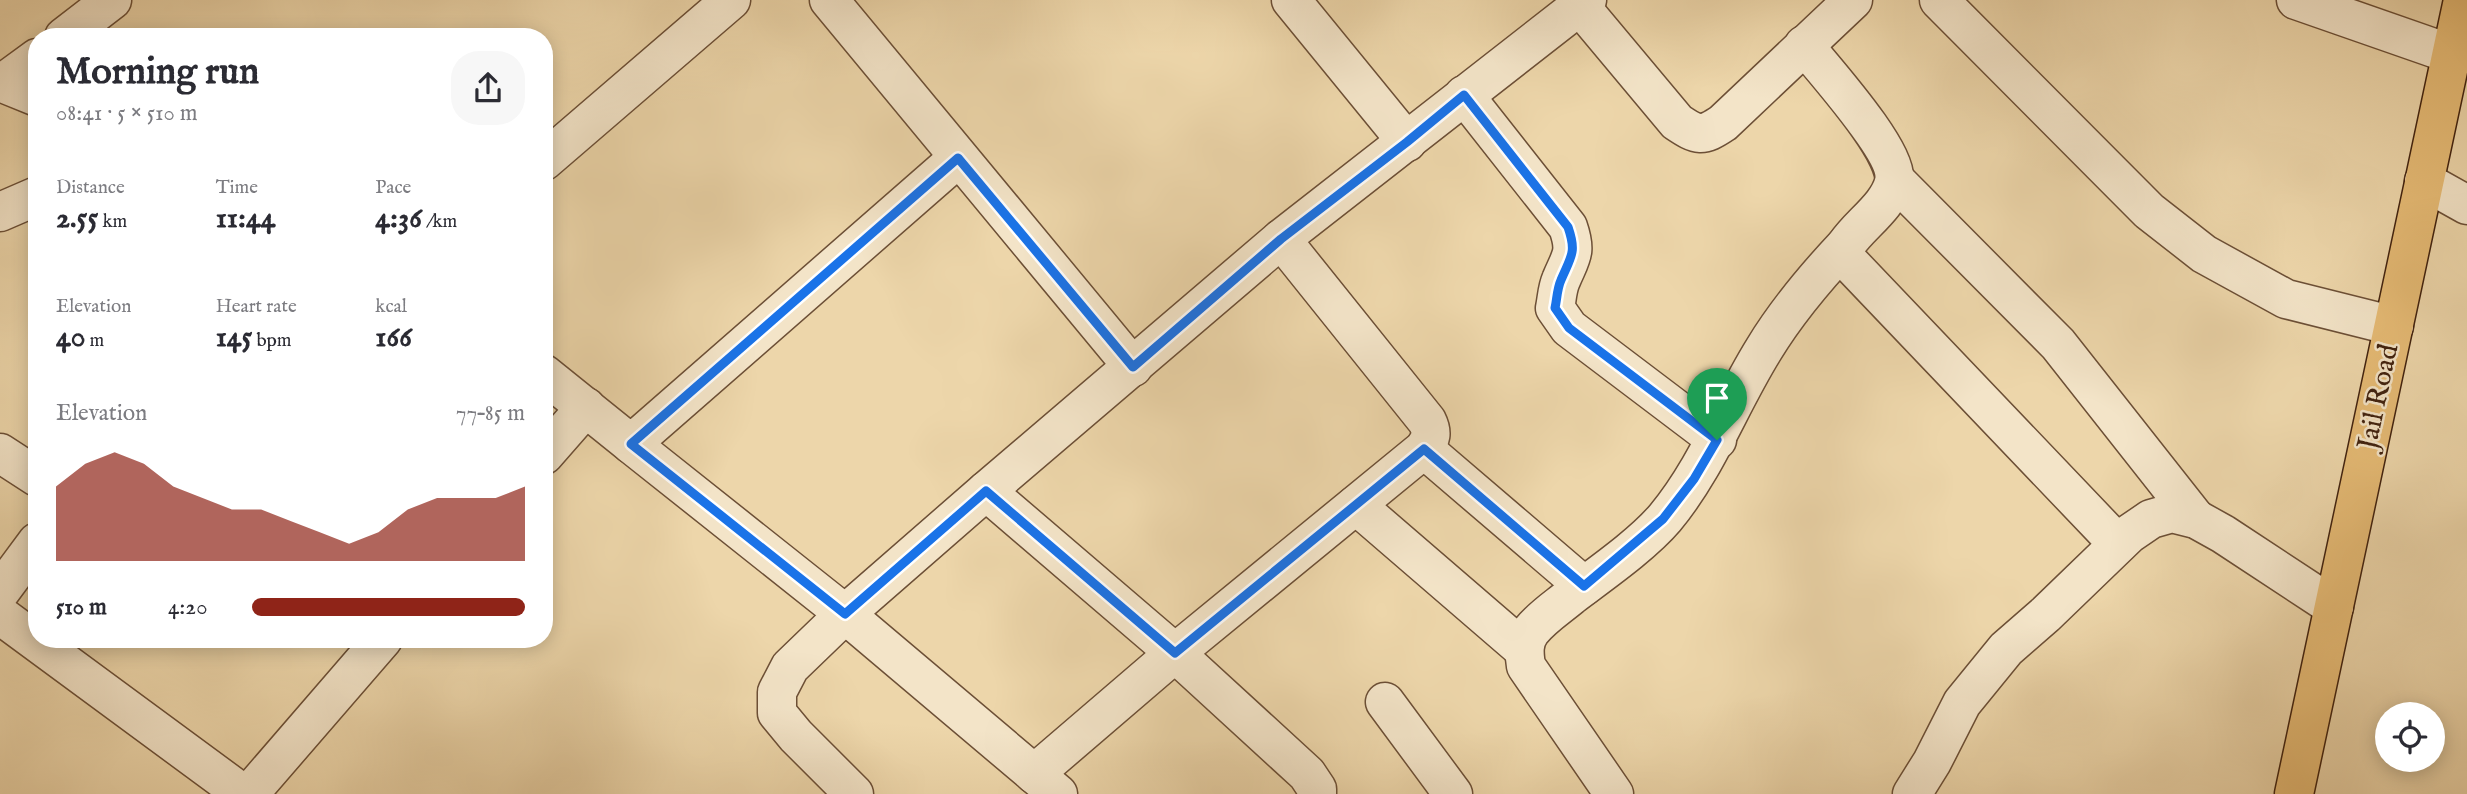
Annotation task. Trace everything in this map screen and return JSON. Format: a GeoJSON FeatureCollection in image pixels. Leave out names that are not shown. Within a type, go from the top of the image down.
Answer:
{"type":"FeatureCollection","features":[{"type":"Feature","properties":{"kind":"main road","name":"Jail Road"},"geometry":{"type":"LineString","coordinates":[[2294,794],[2463,0]]}},
{"type":"Feature","properties":{"kind":"street"},"geometry":{"type":"LineString","coordinates":[[76,28],[113,0]]}},
{"type":"Feature","properties":{"kind":"street"},"geometry":{"type":"LineString","coordinates":[[553,153],[731,0]]}},
{"type":"Feature","properties":{"kind":"street"},"geometry":{"type":"LineString","coordinates":[[828,0],[1133,367]]}},
{"type":"Feature","properties":{"kind":"street"},"geometry":{"type":"LineString","coordinates":[[1291,0],[1407,142]]}},
{"type":"Feature","properties":{"kind":"street"},"geometry":{"type":"LineString","coordinates":[[854,794],[777,713],[776,692],[790,667],[845,614],[986,491],[1281,239],[1583,3],[1677,122],[1694,134],[1708,133],[1723,123],[1853,0]]}},
{"type":"Feature","properties":{"kind":"street"},"geometry":{"type":"LineString","coordinates":[[1939,0],[2149,211],[2204,254],[2248,281],[2286,299],[2393,327]]}},
{"type":"Feature","properties":{"kind":"street"},"geometry":{"type":"LineString","coordinates":[[2296,0],[2451,54]]}},
{"type":"Feature","properties":{"kind":"street"},"geometry":{"type":"LineString","coordinates":[[1614,794],[1526,666],[1523,649],[1530,632],[1546,616],[1663,519],[1694,479],[1763,350],[1802,292],[1886,200],[1895,180],[1893,165],[1883,144],[1804,45]]}},
{"type":"Feature","properties":{"kind":"street"},"geometry":{"type":"LineString","coordinates":[[13,88],[28,69]]}},
{"type":"Feature","properties":{"kind":"street"},"geometry":{"type":"LineString","coordinates":[[1464,95],[1568,227],[1574,244],[1570,263],[1560,282],[1555,308],[1569,328],[1717,440]]}},
{"type":"Feature","properties":{"kind":"street"},"geometry":{"type":"LineString","coordinates":[[631,444],[958,158]]}},
{"type":"Feature","properties":{"kind":"street"},"geometry":{"type":"LineString","coordinates":[[1895,180],[2058,344],[2196,519]]}},
{"type":"Feature","properties":{"kind":"street"},"geometry":{"type":"LineString","coordinates":[[2424,181],[2467,205]]}},
{"type":"Feature","properties":{"kind":"street"},"geometry":{"type":"LineString","coordinates":[[0,212],[28,200]]}},
{"type":"Feature","properties":{"kind":"street"},"geometry":{"type":"LineString","coordinates":[[553,381],[845,614],[1046,784],[1175,653],[1424,449],[1431,439],[1432,430],[1427,421],[1281,239]]}},
{"type":"Feature","properties":{"kind":"street"},"geometry":{"type":"LineString","coordinates":[[1846,245],[1844,253],[1847,261],[2118,544]]}},
{"type":"Feature","properties":{"kind":"street"},"geometry":{"type":"LineString","coordinates":[[553,445],[586,407]]}},
{"type":"Feature","properties":{"kind":"street"},"geometry":{"type":"LineString","coordinates":[[1424,449],[1584,586]]}},
{"type":"Feature","properties":{"kind":"street"},"geometry":{"type":"LineString","coordinates":[[0,453],[28,471]]}},
{"type":"Feature","properties":{"kind":"street"},"geometry":{"type":"LineString","coordinates":[[986,491],[1175,653],[1307,774],[1317,789],[1317,794]]}},
{"type":"Feature","properties":{"kind":"street"},"geometry":{"type":"LineString","coordinates":[[1356,505],[1523,649]]}},
{"type":"Feature","properties":{"kind":"street"},"geometry":{"type":"LineString","coordinates":[[1912,794],[1932,762],[1962,703],[2006,649],[2118,544],[2151,519],[2172,513],[2196,519],[2334,607]]}},
{"type":"Feature","properties":{"kind":"street"},"geometry":{"type":"LineString","coordinates":[[0,592],[28,554]]}},
{"type":"Feature","properties":{"kind":"street"},"geometry":{"type":"LineString","coordinates":[[0,615],[28,636]]}},
{"type":"Feature","properties":{"kind":"street"},"geometry":{"type":"LineString","coordinates":[[45,648],[243,794]]}},
{"type":"Feature","properties":{"kind":"street"},"geometry":{"type":"LineString","coordinates":[[249,794],[375,648]]}},
{"type":"Feature","properties":{"kind":"street"},"geometry":{"type":"LineString","coordinates":[[1385,702],[1453,794]]}},
{"type":"Feature","properties":{"kind":"route"},"geometry":{"type":"LineString","coordinates":[[1464,95],[1568,227],[1574,244],[1570,263],[1560,282],[1555,308],[1569,328],[1717,440],[1694,479],[1663,519],[1584,586],[1424,449],[1175,653],[986,491],[845,614],[631,444],[958,158],[1133,367],[1281,239],[1464,95]]}}]}
